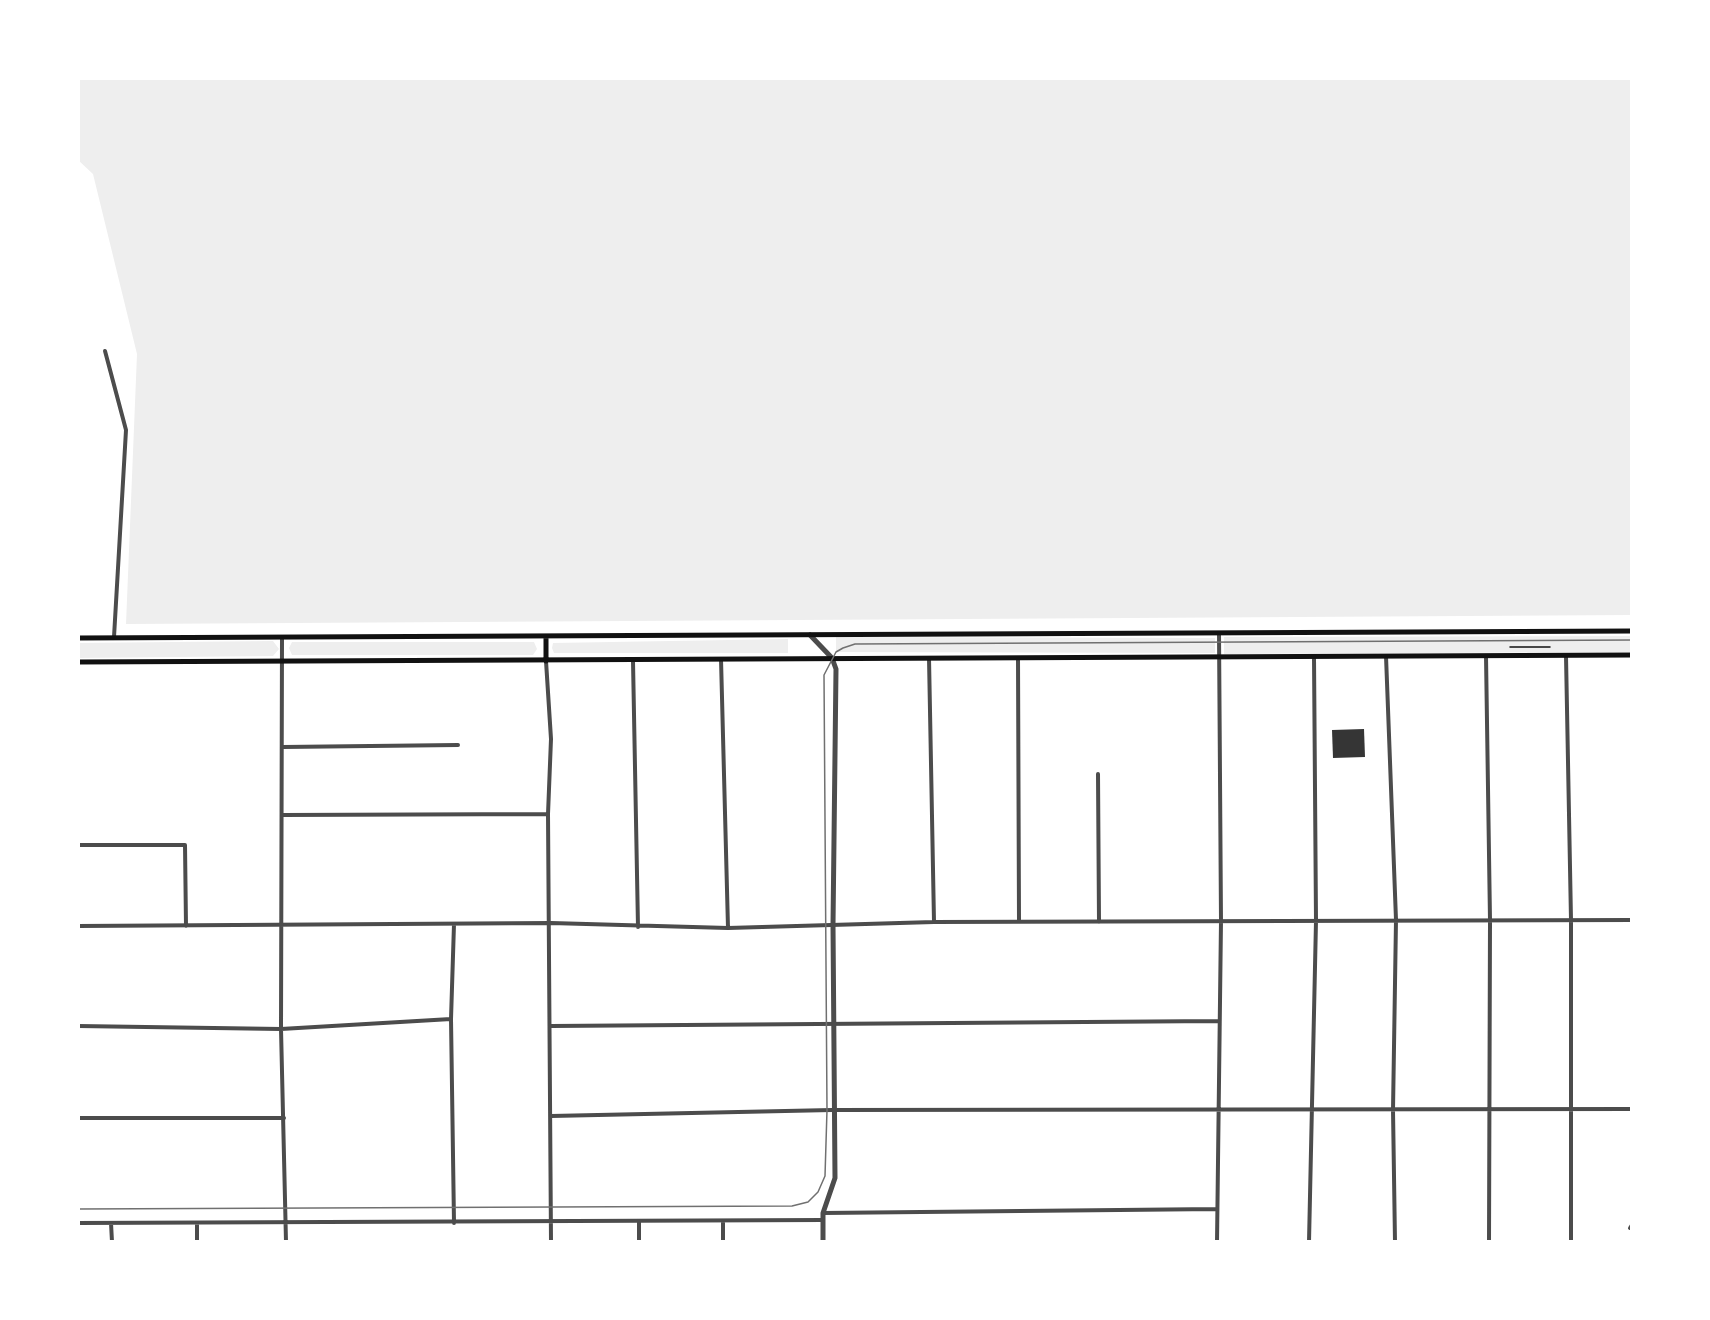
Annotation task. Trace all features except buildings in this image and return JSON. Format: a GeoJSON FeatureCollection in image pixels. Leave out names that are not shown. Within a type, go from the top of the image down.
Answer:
{"type":"FeatureCollection","features":[{"type":"Feature","properties":{"kind":"main road"},"geometry":{"type":"LineString","coordinates":[[78,638],[1632,631]]}},
{"type":"Feature","properties":{"kind":"main road"},"geometry":{"type":"LineString","coordinates":[[546,636],[546,661]]}},
{"type":"Feature","properties":{"kind":"main road"},"geometry":{"type":"LineString","coordinates":[[78,662],[1632,655]]}},
{"type":"Feature","properties":{"kind":"street"},"geometry":{"type":"LineString","coordinates":[[105,351],[126,430],[114,638]]}},
{"type":"Feature","properties":{"kind":"street"},"geometry":{"type":"LineString","coordinates":[[1217,1242],[1221,921],[1219,633]]}},
{"type":"Feature","properties":{"kind":"street"},"geometry":{"type":"LineString","coordinates":[[810,634],[832,658],[836,669],[832,1024],[835,1178],[823,1217],[823,1242]]}},
{"type":"Feature","properties":{"kind":"street"},"geometry":{"type":"LineString","coordinates":[[282,637],[281,1029],[286,1242]]}},
{"type":"Feature","properties":{"kind":"street"},"geometry":{"type":"LineString","coordinates":[[1386,656],[1396,920],[1393,1110],[1395,1242]]}},
{"type":"Feature","properties":{"kind":"street"},"geometry":{"type":"LineString","coordinates":[[1486,656],[1490,920],[1489,1242]]}},
{"type":"Feature","properties":{"kind":"street"},"geometry":{"type":"LineString","coordinates":[[1566,656],[1571,920],[1571,1242]]}},
{"type":"Feature","properties":{"kind":"street"},"geometry":{"type":"LineString","coordinates":[[1309,1242],[1316,921],[1314,657]]}},
{"type":"Feature","properties":{"kind":"street"},"geometry":{"type":"LineString","coordinates":[[929,658],[934,922]]}},
{"type":"Feature","properties":{"kind":"street"},"geometry":{"type":"LineString","coordinates":[[1018,658],[1019,922]]}},
{"type":"Feature","properties":{"kind":"street"},"geometry":{"type":"LineString","coordinates":[[721,659],[728,928]]}},
{"type":"Feature","properties":{"kind":"street"},"geometry":{"type":"LineString","coordinates":[[546,661],[550,739],[548,814],[551,1242]]}},
{"type":"Feature","properties":{"kind":"street"},"geometry":{"type":"LineString","coordinates":[[633,661],[638,927]]}},
{"type":"Feature","properties":{"kind":"street"},"geometry":{"type":"LineString","coordinates":[[283,747],[458,745]]}},
{"type":"Feature","properties":{"kind":"street"},"geometry":{"type":"LineString","coordinates":[[1098,774],[1099,922]]}},
{"type":"Feature","properties":{"kind":"street"},"geometry":{"type":"LineString","coordinates":[[283,815],[548,814]]}},
{"type":"Feature","properties":{"kind":"street"},"geometry":{"type":"LineString","coordinates":[[78,845],[185,845],[186,926]]}},
{"type":"Feature","properties":{"kind":"street"},"geometry":{"type":"LineString","coordinates":[[78,926],[550,923],[728,928],[934,922],[1632,920]]}},
{"type":"Feature","properties":{"kind":"street"},"geometry":{"type":"LineString","coordinates":[[454,924],[451,1019],[454,1223]]}},
{"type":"Feature","properties":{"kind":"street"},"geometry":{"type":"LineString","coordinates":[[78,1026],[281,1029],[451,1019]]}},
{"type":"Feature","properties":{"kind":"street"},"geometry":{"type":"LineString","coordinates":[[550,1026],[1218,1021]]}},
{"type":"Feature","properties":{"kind":"street"},"geometry":{"type":"LineString","coordinates":[[551,1116],[832,1110],[1632,1109]]}},
{"type":"Feature","properties":{"kind":"street"},"geometry":{"type":"LineString","coordinates":[[78,1118],[284,1118]]}},
{"type":"Feature","properties":{"kind":"street"},"geometry":{"type":"LineString","coordinates":[[78,1223],[723,1223],[823,1217],[1217,1209]]}},
{"type":"Feature","properties":{"kind":"street"},"geometry":{"type":"LineString","coordinates":[[111,1223],[112,1242]]}},
{"type":"Feature","properties":{"kind":"street"},"geometry":{"type":"LineString","coordinates":[[197,1223],[197,1242]]}},
{"type":"Feature","properties":{"kind":"street"},"geometry":{"type":"LineString","coordinates":[[639,1223],[639,1242]]}},
{"type":"Feature","properties":{"kind":"street"},"geometry":{"type":"LineString","coordinates":[[723,1223],[723,1242]]}},
{"type":"Feature","properties":{"kind":"path"},"geometry":{"type":"LineString","coordinates":[[1510,647],[1550,647]]}},
{"type":"Feature","properties":{"kind":"shaded area"},"geometry":{"type":"Polygon","coordinates":[[[78,78],[1632,78],[1632,615],[126,624],[137,354],[93,174],[78,160],[78,78]]]}},
{"type":"Feature","properties":{"kind":"shaded area"},"geometry":{"type":"Polygon","coordinates":[[[1632,636],[1632,652],[1224,654],[1224,637],[1632,636]]]}},
{"type":"Feature","properties":{"kind":"shaded area"},"geometry":{"type":"Polygon","coordinates":[[[836,637],[1215,638],[1215,653],[836,652],[836,637]]]}},
{"type":"Feature","properties":{"kind":"shaded area"},"geometry":{"type":"Polygon","coordinates":[[[788,639],[788,653],[554,653],[552,648],[553,643],[788,639]]]}},
{"type":"Feature","properties":{"kind":"shaded area"},"geometry":{"type":"Polygon","coordinates":[[[273,641],[279,649],[273,656],[78,658],[78,643],[273,641]]]}},
{"type":"Feature","properties":{"kind":"shaded area"},"geometry":{"type":"Polygon","coordinates":[[[292,642],[534,642],[537,649],[533,655],[292,655],[289,648],[292,642]]]}},
{"type":"Feature","properties":{"kind":"tram line"},"geometry":{"type":"LineString","coordinates":[[78,1209],[792,1206],[808,1202],[818,1192],[825,1176],[827,1110],[824,675],[836,652],[843,648],[855,644],[1632,640]]}}]}
